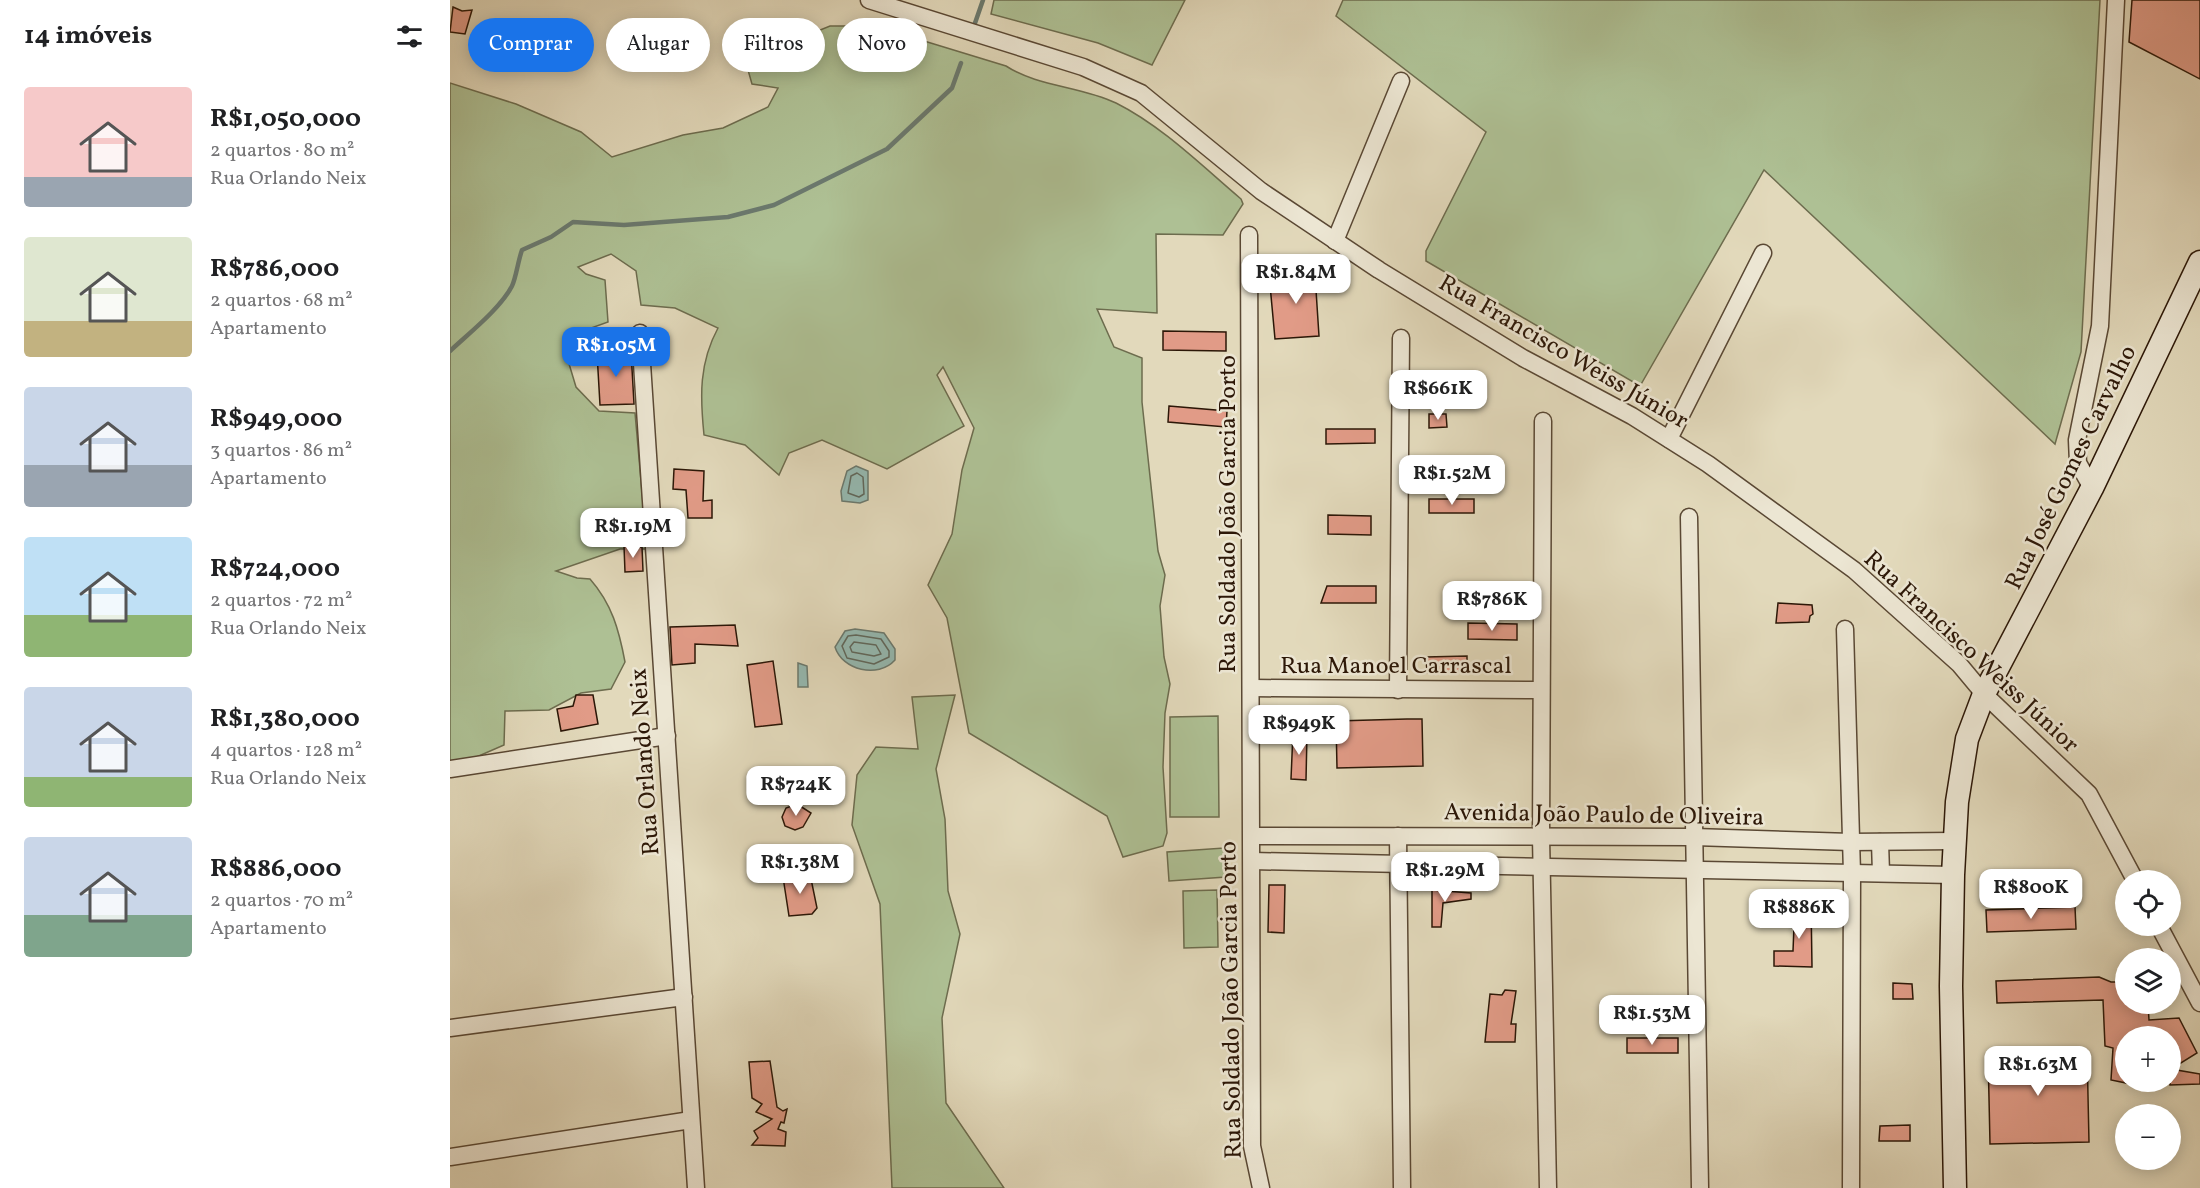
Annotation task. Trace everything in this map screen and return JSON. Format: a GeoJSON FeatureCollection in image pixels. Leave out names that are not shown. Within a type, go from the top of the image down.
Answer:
{"type":"FeatureCollection","features":[{"type":"Feature","properties":{"kind":"main road","name":"Rua José Gomes Carvalho"},"geometry":{"type":"LineString","coordinates":[[1955,1188],[1953,875],[1959,785],[1967,739],[1984,694],[2092,488],[2200,261]]}},
{"type":"Feature","properties":{"kind":"street","name":"Rua Francisco Weiss Júnior"},"geometry":{"type":"LineString","coordinates":[[869,0],[1083,67],[1141,93],[1261,191],[1335,241],[1523,358],[1669,439],[1769,506],[1854,570],[1959,664],[1984,694],[2089,794],[2130,870]]}},
{"type":"Feature","properties":{"kind":"street"},"geometry":{"type":"LineString","coordinates":[[2092,488],[2078,463],[2077,440],[2100,326],[2116,0]]}},
{"type":"Feature","properties":{"kind":"street"},"geometry":{"type":"LineString","coordinates":[[1335,241],[1401,81]]}},
{"type":"Feature","properties":{"kind":"street","name":"Rua Soldado João Garcia Porto"},"geometry":{"type":"LineString","coordinates":[[1249,235],[1252,1146],[1261,1188]]}},
{"type":"Feature","properties":{"kind":"street"},"geometry":{"type":"LineString","coordinates":[[1669,439],[1763,253]]}},
{"type":"Feature","properties":{"kind":"street","name":"Rua Orlando Neix"},"geometry":{"type":"LineString","coordinates":[[640,333],[696,1188]]}},
{"type":"Feature","properties":{"kind":"street"},"geometry":{"type":"LineString","coordinates":[[1398,690],[1401,338]]}},
{"type":"Feature","properties":{"kind":"street"},"geometry":{"type":"LineString","coordinates":[[1543,422],[1541,837],[1548,1188]]}},
{"type":"Feature","properties":{"kind":"street"},"geometry":{"type":"LineString","coordinates":[[1689,517],[1700,1188]]}},
{"type":"Feature","properties":{"kind":"street"},"geometry":{"type":"LineString","coordinates":[[1845,629],[1852,873],[1851,1188]]}},
{"type":"Feature","properties":{"kind":"street","name":"Rua Manoel Carrascal"},"geometry":{"type":"LineString","coordinates":[[1252,688],[1541,690]]}},
{"type":"Feature","properties":{"kind":"street"},"geometry":{"type":"LineString","coordinates":[[450,769],[667,736]]}},
{"type":"Feature","properties":{"kind":"street","name":"Avenida João Paulo de Oliveira"},"geometry":{"type":"LineString","coordinates":[[1252,836],[1695,837],[1851,846],[1880,842],[1954,841]]}},
{"type":"Feature","properties":{"kind":"street"},"geometry":{"type":"LineString","coordinates":[[1398,836],[1402,1188]]}},
{"type":"Feature","properties":{"kind":"street"},"geometry":{"type":"LineString","coordinates":[[1880,842],[1881,873]]}},
{"type":"Feature","properties":{"kind":"street"},"geometry":{"type":"LineString","coordinates":[[1252,861],[1953,875]]}},
{"type":"Feature","properties":{"kind":"street"},"geometry":{"type":"LineString","coordinates":[[2164,936],[2200,1003]]}},
{"type":"Feature","properties":{"kind":"street"},"geometry":{"type":"LineString","coordinates":[[450,1028],[684,997]]}},
{"type":"Feature","properties":{"kind":"street"},"geometry":{"type":"LineString","coordinates":[[450,1157],[691,1120]]}},
{"type":"Feature","properties":{"kind":"green space"},"geometry":{"type":"Polygon","coordinates":[[[994,0],[1185,0],[1152,65],[1098,43],[991,14],[994,0]]]}},
{"type":"Feature","properties":{"kind":"green space"},"geometry":{"type":"Polygon","coordinates":[[[1343,0],[2100,0],[2081,352],[2055,444],[1764,170],[1640,386],[1426,261],[1426,251],[1486,132],[1336,16],[1343,0]]]}},
{"type":"Feature","properties":{"kind":"green space"},"geometry":{"type":"Polygon","coordinates":[[[837,26],[837,72],[927,72],[927,42],[1006,66],[1032,78],[1103,97],[1149,123],[1241,199],[1243,204],[1223,235],[1156,234],[1157,313],[1097,309],[1114,347],[1142,358],[1142,402],[1158,551],[1165,575],[1160,606],[1164,657],[1170,684],[1165,713],[1163,767],[1167,833],[1163,846],[1123,857],[1107,816],[969,733],[947,618],[928,585],[952,534],[962,470],[974,428],[943,367],[937,375],[964,426],[887,469],[822,440],[789,453],[779,475],[745,445],[704,435],[702,380],[707,354],[718,328],[675,308],[641,305],[636,271],[611,254],[578,267],[586,274],[605,280],[608,322],[577,333],[567,357],[576,387],[599,411],[635,413],[647,549],[620,549],[556,571],[577,578],[590,579],[598,588],[613,618],[625,662],[611,689],[581,693],[549,710],[505,711],[504,745],[465,762],[450,764],[450,83],[516,104],[581,132],[612,157],[683,135],[723,128],[768,107],[778,88],[752,84],[749,72],[825,72],[825,28],[837,26]]]}},
{"type":"Feature","properties":{"kind":"green space"},"geometry":{"type":"Polygon","coordinates":[[[955,695],[936,769],[945,819],[948,891],[960,934],[942,1018],[946,1103],[1004,1188],[892,1188],[880,904],[852,825],[857,775],[876,747],[918,749],[912,697],[955,695]]]}},
{"type":"Feature","properties":{"kind":"green space"},"geometry":{"type":"Polygon","coordinates":[[[1218,716],[1219,817],[1170,817],[1170,717],[1218,716]]]}},
{"type":"Feature","properties":{"kind":"green space"},"geometry":{"type":"Polygon","coordinates":[[[1224,848],[1226,877],[1169,881],[1167,852],[1224,848]]]}},
{"type":"Feature","properties":{"kind":"green space"},"geometry":{"type":"Polygon","coordinates":[[[1217,890],[1218,947],[1184,948],[1183,891],[1217,890]]]}},
{"type":"Feature","properties":{"kind":"water"},"geometry":{"type":"Polygon","coordinates":[[[856,466],[868,471],[868,500],[860,503],[842,501],[841,491],[847,471],[856,466]]]}},
{"type":"Feature","properties":{"kind":"water"},"geometry":{"type":"Polygon","coordinates":[[[855,629],[884,633],[895,649],[895,660],[888,666],[870,670],[861,669],[845,661],[835,647],[845,631],[855,629]]]}},
{"type":"Feature","properties":{"kind":"water"},"geometry":{"type":"Polygon","coordinates":[[[798,663],[807,666],[808,687],[798,687],[798,663]]]}},
{"type":"Feature","properties":{"kind":"building"},"geometry":{"type":"Polygon","coordinates":[[[2132,0],[2200,0],[2200,79],[2129,42],[2132,0]]]}},
{"type":"Feature","properties":{"kind":"building"},"geometry":{"type":"Polygon","coordinates":[[[453,7],[462,11],[472,10],[465,34],[450,32],[453,7]]]}},
{"type":"Feature","properties":{"kind":"building"},"geometry":{"type":"Polygon","coordinates":[[[1269,274],[1325,275],[1325,290],[1316,290],[1319,336],[1275,339],[1269,274]]]}},
{"type":"Feature","properties":{"kind":"building"},"geometry":{"type":"Polygon","coordinates":[[[1163,331],[1226,332],[1226,351],[1163,350],[1163,331]]]}},
{"type":"Feature","properties":{"kind":"building"},"geometry":{"type":"Polygon","coordinates":[[[631,351],[634,404],[600,405],[597,353],[631,351]]]}},
{"type":"Feature","properties":{"kind":"building"},"geometry":{"type":"Polygon","coordinates":[[[1169,406],[1227,411],[1226,427],[1168,422],[1169,406]]]}},
{"type":"Feature","properties":{"kind":"building"},"geometry":{"type":"Polygon","coordinates":[[[1429,414],[1446,414],[1447,427],[1429,428],[1429,414]]]}},
{"type":"Feature","properties":{"kind":"building"},"geometry":{"type":"Polygon","coordinates":[[[1326,429],[1375,429],[1375,443],[1326,444],[1326,429]]]}},
{"type":"Feature","properties":{"kind":"building"},"geometry":{"type":"Polygon","coordinates":[[[674,469],[704,471],[703,501],[712,500],[712,518],[688,518],[686,490],[673,489],[674,469]]]}},
{"type":"Feature","properties":{"kind":"building"},"geometry":{"type":"Polygon","coordinates":[[[1429,499],[1474,499],[1474,513],[1429,513],[1429,499]]]}},
{"type":"Feature","properties":{"kind":"building"},"geometry":{"type":"Polygon","coordinates":[[[1328,515],[1371,516],[1371,535],[1328,534],[1328,515]]]}},
{"type":"Feature","properties":{"kind":"building"},"geometry":{"type":"Polygon","coordinates":[[[624,546],[642,547],[643,571],[625,572],[624,546]]]}},
{"type":"Feature","properties":{"kind":"building"},"geometry":{"type":"Polygon","coordinates":[[[1327,586],[1376,586],[1376,603],[1321,603],[1327,586]]]}},
{"type":"Feature","properties":{"kind":"building"},"geometry":{"type":"Polygon","coordinates":[[[1778,603],[1812,605],[1813,614],[1809,622],[1776,623],[1778,603]]]}},
{"type":"Feature","properties":{"kind":"building"},"geometry":{"type":"Polygon","coordinates":[[[1468,623],[1517,624],[1517,640],[1468,639],[1468,623]]]}},
{"type":"Feature","properties":{"kind":"building"},"geometry":{"type":"Polygon","coordinates":[[[735,625],[738,646],[695,644],[695,663],[672,665],[670,627],[735,625]]]}},
{"type":"Feature","properties":{"kind":"building"},"geometry":{"type":"Polygon","coordinates":[[[1467,656],[1467,671],[1427,673],[1426,657],[1467,656]]]}},
{"type":"Feature","properties":{"kind":"building"},"geometry":{"type":"Polygon","coordinates":[[[773,661],[782,724],[755,727],[747,665],[773,661]]]}},
{"type":"Feature","properties":{"kind":"building"},"geometry":{"type":"Polygon","coordinates":[[[576,695],[593,695],[598,724],[561,731],[557,709],[573,706],[576,695]]]}},
{"type":"Feature","properties":{"kind":"building"},"geometry":{"type":"Polygon","coordinates":[[[1422,719],[1423,766],[1337,768],[1336,721],[1422,719]]]}},
{"type":"Feature","properties":{"kind":"building"},"geometry":{"type":"Polygon","coordinates":[[[1293,732],[1307,733],[1306,780],[1291,779],[1293,732]]]}},
{"type":"Feature","properties":{"kind":"building"},"geometry":{"type":"Polygon","coordinates":[[[797,804],[811,813],[803,827],[795,830],[785,826],[782,817],[786,808],[797,804]]]}},
{"type":"Feature","properties":{"kind":"building"},"geometry":{"type":"Polygon","coordinates":[[[810,874],[817,908],[812,914],[789,916],[783,877],[810,874]]]}},
{"type":"Feature","properties":{"kind":"building"},"geometry":{"type":"Polygon","coordinates":[[[1269,885],[1285,885],[1284,933],[1268,932],[1269,885]]]}},
{"type":"Feature","properties":{"kind":"building"},"geometry":{"type":"Polygon","coordinates":[[[1432,890],[1471,893],[1471,899],[1443,903],[1441,927],[1432,927],[1432,890]]]}},
{"type":"Feature","properties":{"kind":"building"},"geometry":{"type":"Polygon","coordinates":[[[1795,902],[1811,902],[1812,967],[1774,966],[1774,951],[1793,951],[1795,902]]]}},
{"type":"Feature","properties":{"kind":"building"},"geometry":{"type":"Polygon","coordinates":[[[2075,907],[2076,929],[1987,932],[1986,910],[2075,907]]]}},
{"type":"Feature","properties":{"kind":"building"},"geometry":{"type":"Polygon","coordinates":[[[2099,977],[2115,982],[2115,1014],[2149,1014],[2149,1020],[2179,1018],[2197,1053],[2181,1063],[2181,1026],[2115,1026],[2115,1081],[2111,1080],[2113,1048],[2105,1046],[2103,1000],[1997,1003],[1996,981],[2099,977]]]}},
{"type":"Feature","properties":{"kind":"building"},"geometry":{"type":"Polygon","coordinates":[[[1893,983],[1912,984],[1913,999],[1893,999],[1893,983]]]}},
{"type":"Feature","properties":{"kind":"building"},"geometry":{"type":"Polygon","coordinates":[[[1505,990],[1516,991],[1511,1024],[1516,1024],[1515,1042],[1485,1042],[1490,994],[1502,995],[1505,990]]]}},
{"type":"Feature","properties":{"kind":"building"},"geometry":{"type":"Polygon","coordinates":[[[1627,1038],[1678,1038],[1678,1053],[1627,1053],[1627,1038]]]}},
{"type":"Feature","properties":{"kind":"building"},"geometry":{"type":"Polygon","coordinates":[[[2087,1050],[2089,1142],[1990,1144],[1988,1052],[2087,1050]]]}},
{"type":"Feature","properties":{"kind":"building"},"geometry":{"type":"Polygon","coordinates":[[[770,1061],[777,1107],[783,1111],[787,1109],[784,1123],[781,1122],[778,1129],[786,1132],[785,1146],[752,1145],[758,1138],[754,1131],[772,1119],[756,1112],[762,1104],[752,1098],[749,1062],[770,1061]]]}},
{"type":"Feature","properties":{"kind":"building"},"geometry":{"type":"Polygon","coordinates":[[[2181,1071],[2200,1074],[2200,1084],[2181,1085],[2181,1071]]]}},
{"type":"Feature","properties":{"kind":"building"},"geometry":{"type":"Polygon","coordinates":[[[1910,1125],[1910,1141],[1879,1141],[1880,1126],[1910,1125]]]}},
{"type":"Feature","properties":{"kind":"waterway"},"geometry":{"type":"LineString","coordinates":[[974,26],[983,0]]}},
{"type":"Feature","properties":{"kind":"waterway"},"geometry":{"type":"LineString","coordinates":[[450,351],[507,295],[513,283],[522,250],[551,237],[573,222],[624,225],[728,217],[774,205],[887,149],[952,88],[961,63]]}}]}
